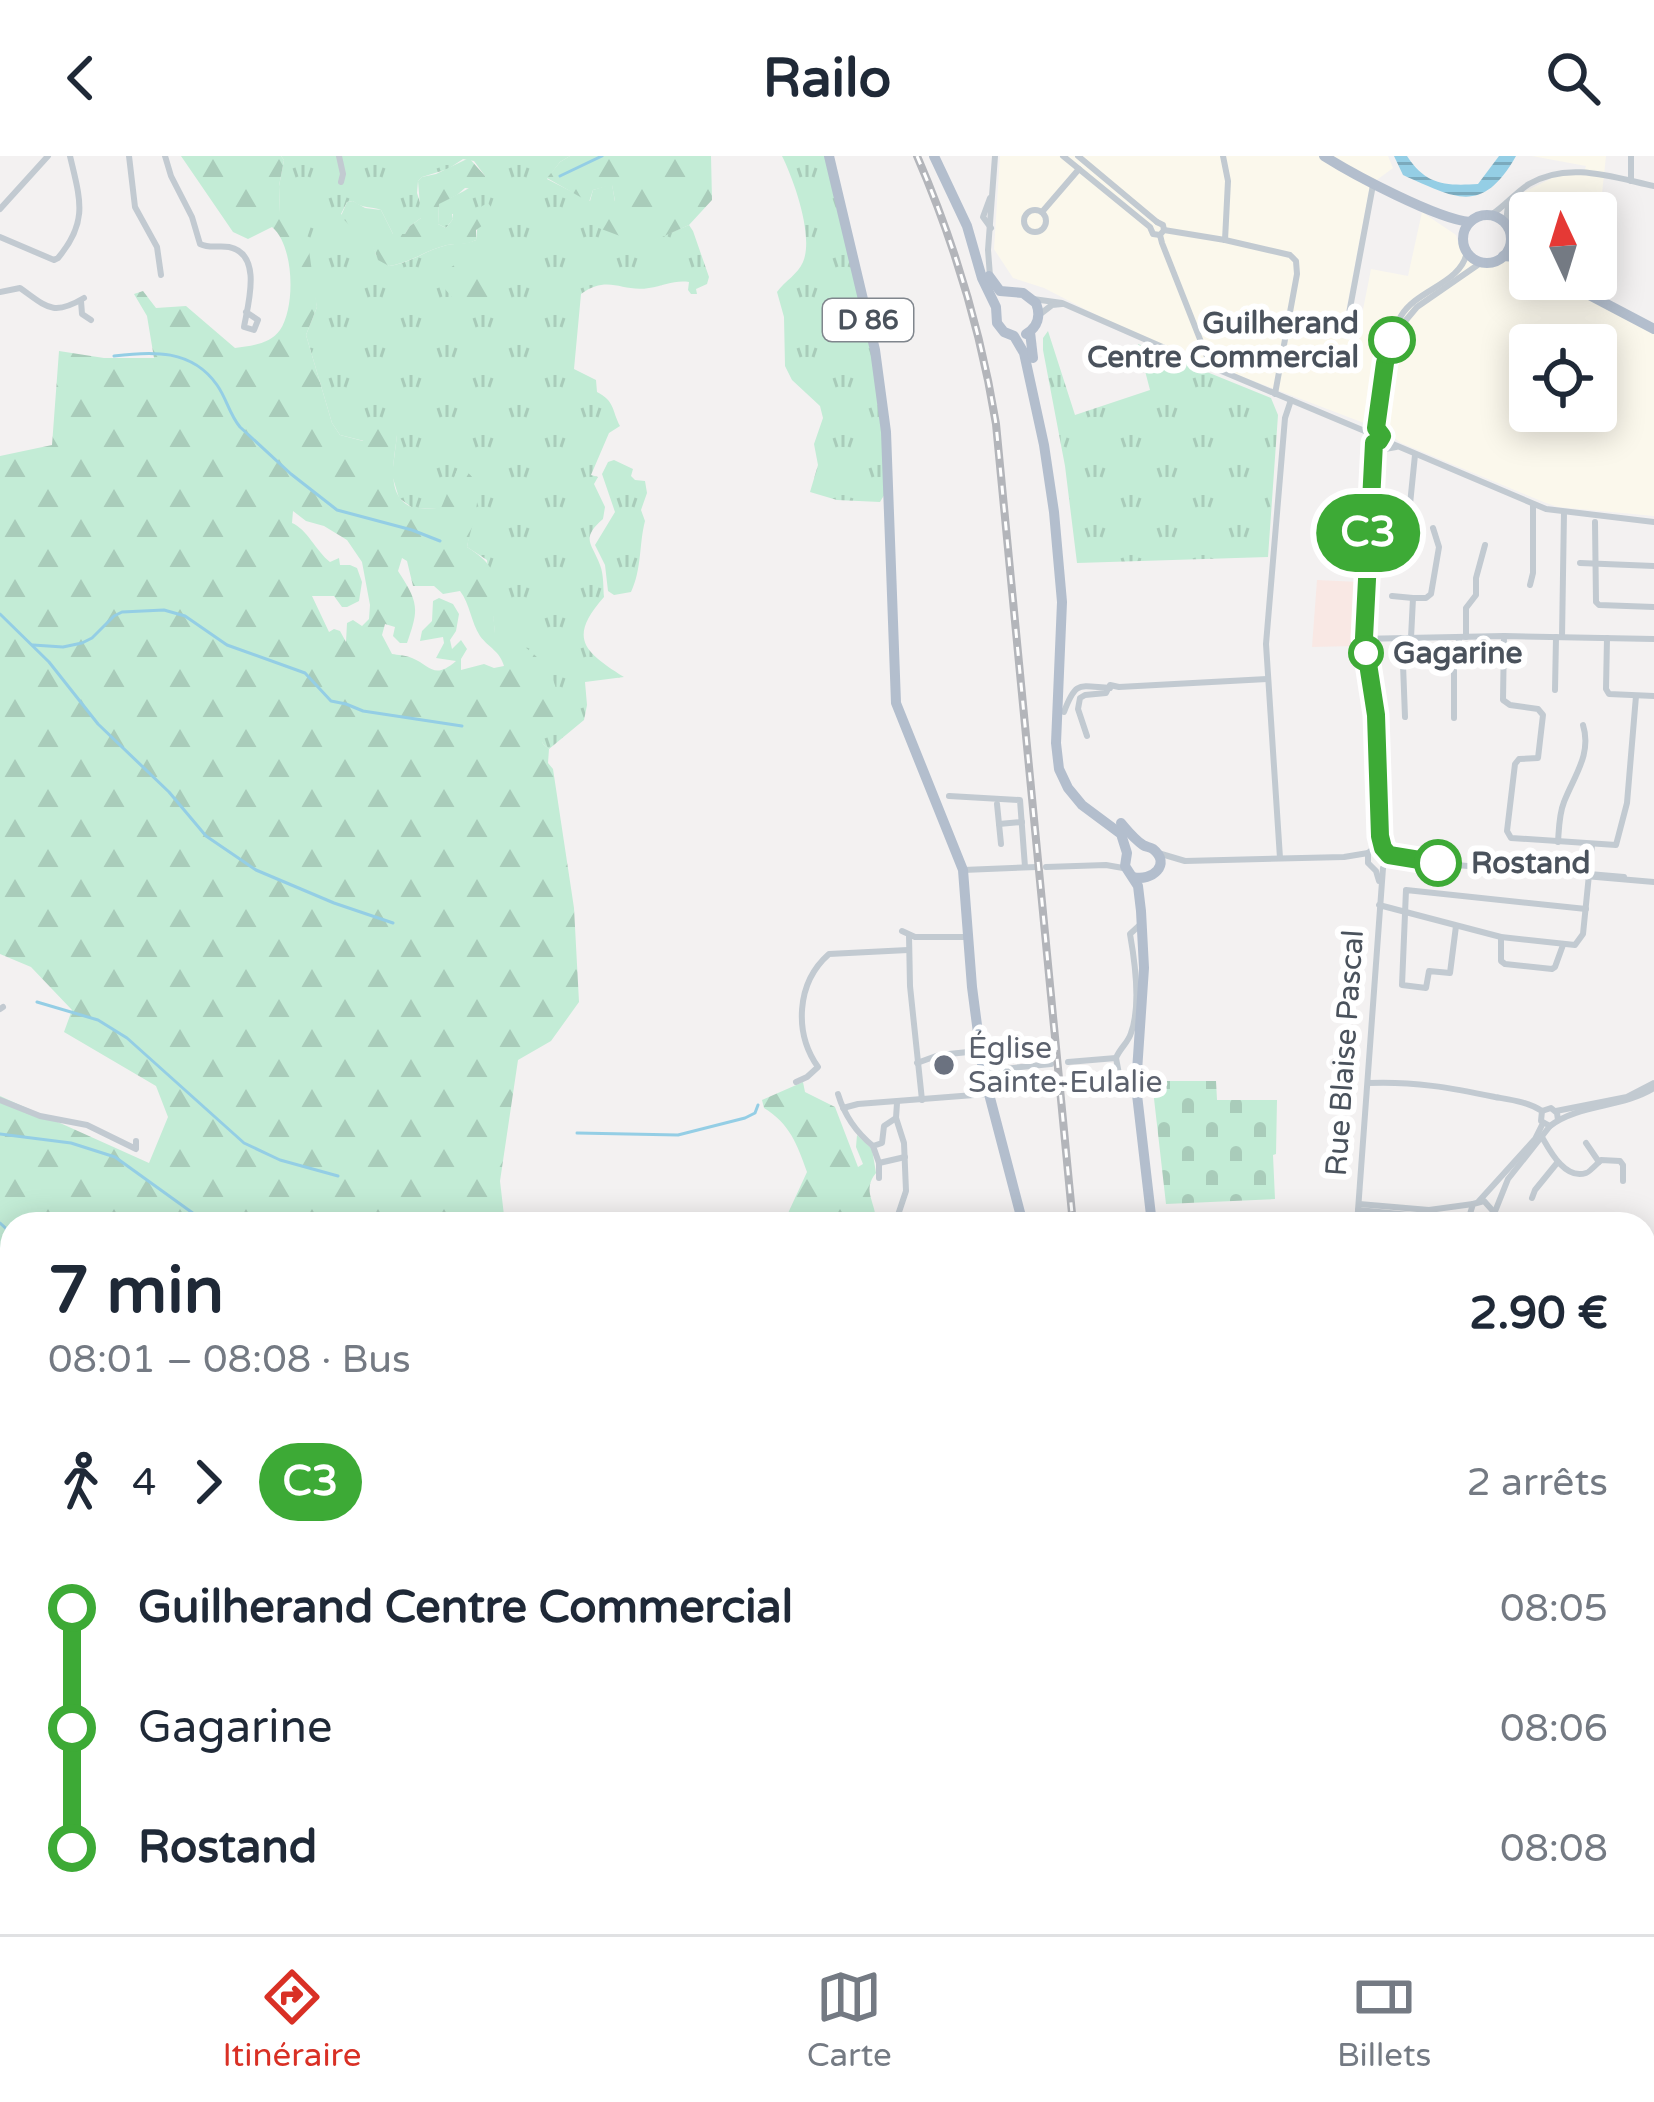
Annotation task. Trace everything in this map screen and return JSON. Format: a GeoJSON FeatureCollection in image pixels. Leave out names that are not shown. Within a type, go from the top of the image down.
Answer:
{"type":"FeatureCollection","features":[{"type":"Feature","properties":{"kind":"main road","name":"D 86"},"geometry":{"type":"LineString","coordinates":[[830,156],[875,350],[886,432],[896,703],[963,870],[982,1068],[1020,1212]]}},
{"type":"Feature","properties":{"kind":"main road"},"geometry":{"type":"LineString","coordinates":[[938,156],[973,224],[990,280],[996,288],[1033,299],[1039,315],[1030,332],[1030,352],[1056,473],[1069,621],[1064,760],[1074,786],[1087,800],[1159,860],[1147,893],[1151,968],[1142,1071],[1154,1212]]}},
{"type":"Feature","properties":{"kind":"main road"},"geometry":{"type":"LineString","coordinates":[[938,156],[996,308],[997,323],[1013,336],[1026,359],[1048,466],[1062,602],[1059,769],[1082,805],[1121,834],[1139,892],[1144,968],[1136,1093],[1153,1212]]}},
{"type":"Feature","properties":{"kind":"main road"},"geometry":{"type":"LineString","coordinates":[[1324,156],[1454,226],[1463,235],[1467,252],[1482,262],[1509,256]]}},
{"type":"Feature","properties":{"kind":"main road"},"geometry":{"type":"LineString","coordinates":[[1423,207],[1470,222]]}},
{"type":"Feature","properties":{"kind":"main road"},"geometry":{"type":"LineString","coordinates":[[1463,235],[1470,222],[1482,215],[1506,224],[1509,234]]}},
{"type":"Feature","properties":{"kind":"main road"},"geometry":{"type":"LineString","coordinates":[[1503,256],[1509,244]]}},
{"type":"Feature","properties":{"kind":"main road"},"geometry":{"type":"LineString","coordinates":[[996,308],[1011,293]]}},
{"type":"Feature","properties":{"kind":"main road"},"geometry":{"type":"LineString","coordinates":[[1601,300],[1654,327]]}},
{"type":"Feature","properties":{"kind":"main road"},"geometry":{"type":"LineString","coordinates":[[1607,300],[1654,327]]}},
{"type":"Feature","properties":{"kind":"main road"},"geometry":{"type":"LineString","coordinates":[[1013,336],[1030,332]]}},
{"type":"Feature","properties":{"kind":"main road"},"geometry":{"type":"LineString","coordinates":[[1128,864],[1134,847],[1144,845]]}},
{"type":"Feature","properties":{"kind":"main road"},"geometry":{"type":"LineString","coordinates":[[1128,864],[1142,880],[1154,874]]}},
{"type":"Feature","properties":{"kind":"street"},"geometry":{"type":"LineString","coordinates":[[0,209],[48,156]]}},
{"type":"Feature","properties":{"kind":"street"},"geometry":{"type":"LineString","coordinates":[[0,237],[58,258],[80,221],[70,156]]}},
{"type":"Feature","properties":{"kind":"street"},"geometry":{"type":"LineString","coordinates":[[129,156],[135,207],[158,247],[161,275]]}},
{"type":"Feature","properties":{"kind":"street"},"geometry":{"type":"LineString","coordinates":[[165,156],[200,244],[236,249],[247,263],[251,272],[244,327]]}},
{"type":"Feature","properties":{"kind":"street"},"geometry":{"type":"LineString","coordinates":[[340,156],[341,182]]}},
{"type":"Feature","properties":{"kind":"street"},"geometry":{"type":"LineString","coordinates":[[990,280],[995,156]]}},
{"type":"Feature","properties":{"kind":"street"},"geometry":{"type":"LineString","coordinates":[[1063,156],[1083,161],[1153,224],[1153,234],[1225,240],[1290,255],[1296,261],[1275,394]]}},
{"type":"Feature","properties":{"kind":"street"},"geometry":{"type":"LineString","coordinates":[[1223,156],[1228,181],[1225,240]]}},
{"type":"Feature","properties":{"kind":"street"},"geometry":{"type":"LineString","coordinates":[[1631,156],[1631,181]]}},
{"type":"Feature","properties":{"kind":"street"},"geometry":{"type":"LineString","coordinates":[[1042,212],[1083,161]]}},
{"type":"Feature","properties":{"kind":"street"},"geometry":{"type":"LineString","coordinates":[[1491,215],[1526,186],[1557,172],[1577,171],[1654,186]]}},
{"type":"Feature","properties":{"kind":"street"},"geometry":{"type":"LineString","coordinates":[[1345,335],[1375,183]]}},
{"type":"Feature","properties":{"kind":"street"},"geometry":{"type":"LineString","coordinates":[[1506,224],[1508,202]]}},
{"type":"Feature","properties":{"kind":"street"},"geometry":{"type":"LineString","coordinates":[[1162,232],[1209,362],[1367,433]]}},
{"type":"Feature","properties":{"kind":"street"},"geometry":{"type":"LineString","coordinates":[[1376,428],[1385,363],[1397,323],[1427,290],[1460,270],[1467,252]]}},
{"type":"Feature","properties":{"kind":"street"},"geometry":{"type":"LineString","coordinates":[[1394,335],[1418,307],[1482,262]]}},
{"type":"Feature","properties":{"kind":"street"},"geometry":{"type":"LineString","coordinates":[[0,292],[20,288],[51,309],[82,299],[82,314],[91,320]]}},
{"type":"Feature","properties":{"kind":"street"},"geometry":{"type":"LineString","coordinates":[[1033,299],[1066,304],[1157,346],[1199,363],[1209,362]]}},
{"type":"Feature","properties":{"kind":"street"},"geometry":{"type":"LineString","coordinates":[[1039,315],[1052,305],[1066,304]]}},
{"type":"Feature","properties":{"kind":"street"},"geometry":{"type":"LineString","coordinates":[[1280,858],[1267,624],[1285,418],[1291,400]]}},
{"type":"Feature","properties":{"kind":"street"},"geometry":{"type":"LineString","coordinates":[[1367,433],[1376,428]]}},
{"type":"Feature","properties":{"kind":"street"},"geometry":{"type":"LineString","coordinates":[[1376,428],[1382,433],[1373,458],[1361,638],[1376,715],[1379,858]]}},
{"type":"Feature","properties":{"kind":"street"},"geometry":{"type":"LineString","coordinates":[[1367,433],[1368,439],[1533,503],[1564,512],[1654,522]]}},
{"type":"Feature","properties":{"kind":"street"},"geometry":{"type":"LineString","coordinates":[[1373,458],[1396,447]]}},
{"type":"Feature","properties":{"kind":"street"},"geometry":{"type":"LineString","coordinates":[[1408,524],[1415,455]]}},
{"type":"Feature","properties":{"kind":"street"},"geometry":{"type":"LineString","coordinates":[[1530,585],[1533,503]]}},
{"type":"Feature","properties":{"kind":"street"},"geometry":{"type":"LineString","coordinates":[[1555,690],[1564,512]]}},
{"type":"Feature","properties":{"kind":"street"},"geometry":{"type":"LineString","coordinates":[[1595,522],[1596,602],[1654,607]]}},
{"type":"Feature","properties":{"kind":"street"},"geometry":{"type":"LineString","coordinates":[[1392,596],[1426,598],[1431,594],[1439,547],[1433,528]]}},
{"type":"Feature","properties":{"kind":"street"},"geometry":{"type":"LineString","coordinates":[[1454,718],[1454,669],[1466,608],[1476,595],[1484,545]]}},
{"type":"Feature","properties":{"kind":"street"},"geometry":{"type":"LineString","coordinates":[[1564,563],[1654,566]]}},
{"type":"Feature","properties":{"kind":"street"},"geometry":{"type":"LineString","coordinates":[[1406,717],[1406,638],[1413,598]]}},
{"type":"Feature","properties":{"kind":"street"},"geometry":{"type":"LineString","coordinates":[[1504,636],[1503,700],[1544,715],[1538,758],[1519,759],[1515,764],[1510,838],[1613,847],[1618,843],[1628,803],[1636,696]]}},
{"type":"Feature","properties":{"kind":"street"},"geometry":{"type":"LineString","coordinates":[[1361,638],[1654,639]]}},
{"type":"Feature","properties":{"kind":"street"},"geometry":{"type":"LineString","coordinates":[[1607,638],[1606,689],[1612,695],[1654,696]]}},
{"type":"Feature","properties":{"kind":"street"},"geometry":{"type":"LineString","coordinates":[[1087,736],[1078,702],[1082,696],[1103,694],[1112,684],[1267,679]]}},
{"type":"Feature","properties":{"kind":"street"},"geometry":{"type":"LineString","coordinates":[[1064,712],[1076,688],[1107,688]]}},
{"type":"Feature","properties":{"kind":"street"},"geometry":{"type":"LineString","coordinates":[[1558,842],[1561,808],[1583,762],[1583,725]]}},
{"type":"Feature","properties":{"kind":"street"},"geometry":{"type":"LineString","coordinates":[[949,796],[1020,800],[1025,868]]}},
{"type":"Feature","properties":{"kind":"street"},"geometry":{"type":"LineString","coordinates":[[998,804],[1001,844]]}},
{"type":"Feature","properties":{"kind":"street"},"geometry":{"type":"LineString","coordinates":[[999,824],[1022,823]]}},
{"type":"Feature","properties":{"kind":"street"},"geometry":{"type":"LineString","coordinates":[[1379,904],[1501,937],[1572,946],[1580,941],[1592,845]]}},
{"type":"Feature","properties":{"kind":"street"},"geometry":{"type":"LineString","coordinates":[[1156,853],[1185,861],[1379,858],[1653,882]]}},
{"type":"Feature","properties":{"kind":"street","name":"Rue Blaise Pascal"},"geometry":{"type":"LineString","coordinates":[[1358,1212],[1379,858]]}},
{"type":"Feature","properties":{"kind":"street"},"geometry":{"type":"LineString","coordinates":[[1154,874],[1185,861]]}},
{"type":"Feature","properties":{"kind":"street"},"geometry":{"type":"LineString","coordinates":[[963,870],[1128,864]]}},
{"type":"Feature","properties":{"kind":"street"},"geometry":{"type":"LineString","coordinates":[[1456,926],[1450,973],[1429,971],[1430,989],[1401,983],[1406,890],[1586,909]]}},
{"type":"Feature","properties":{"kind":"street"},"geometry":{"type":"LineString","coordinates":[[1136,1093],[1118,1074],[1116,1058],[1132,1032],[1137,975],[1130,934],[1142,923]]}},
{"type":"Feature","properties":{"kind":"street"},"geometry":{"type":"LineString","coordinates":[[922,1100],[905,933],[969,937]]}},
{"type":"Feature","properties":{"kind":"street"},"geometry":{"type":"LineString","coordinates":[[1501,937],[1504,964],[1552,970],[1562,945]]}},
{"type":"Feature","properties":{"kind":"street"},"geometry":{"type":"LineString","coordinates":[[796,1082],[818,1067],[807,1051],[802,1030],[803,999],[819,963],[844,952],[908,950]]}},
{"type":"Feature","properties":{"kind":"street"},"geometry":{"type":"LineString","coordinates":[[917,1063],[939,1055],[980,1051]]}},
{"type":"Feature","properties":{"kind":"street"},"geometry":{"type":"LineString","coordinates":[[1068,1062],[1116,1058]]}},
{"type":"Feature","properties":{"kind":"street"},"geometry":{"type":"LineString","coordinates":[[982,1068],[1052,1064]]}},
{"type":"Feature","properties":{"kind":"street"},"geometry":{"type":"LineString","coordinates":[[1368,1082],[1432,1084],[1526,1103],[1542,1111],[1551,1108],[1552,1120],[1508,1179],[1494,1212]]}},
{"type":"Feature","properties":{"kind":"street"},"geometry":{"type":"LineString","coordinates":[[1471,1212],[1552,1120],[1634,1100],[1654,1086]]}},
{"type":"Feature","properties":{"kind":"street"},"geometry":{"type":"LineString","coordinates":[[838,1094],[857,1133],[873,1146],[879,1178]]}},
{"type":"Feature","properties":{"kind":"street"},"geometry":{"type":"LineString","coordinates":[[843,1108],[987,1094]]}},
{"type":"Feature","properties":{"kind":"street"},"geometry":{"type":"LineString","coordinates":[[0,1100],[40,1116],[102,1131],[136,1149],[136,1141]]}},
{"type":"Feature","properties":{"kind":"street"},"geometry":{"type":"LineString","coordinates":[[896,1103],[906,1191],[897,1212]]}},
{"type":"Feature","properties":{"kind":"street"},"geometry":{"type":"LineString","coordinates":[[1542,1111],[1540,1116],[1552,1120]]}},
{"type":"Feature","properties":{"kind":"street"},"geometry":{"type":"LineString","coordinates":[[873,1146],[882,1143],[884,1126],[896,1118]]}},
{"type":"Feature","properties":{"kind":"street"},"geometry":{"type":"LineString","coordinates":[[1542,1137],[1557,1163],[1583,1174],[1599,1162],[1622,1162],[1623,1181]]}},
{"type":"Feature","properties":{"kind":"street"},"geometry":{"type":"LineString","coordinates":[[1586,1143],[1599,1162]]}},
{"type":"Feature","properties":{"kind":"street"},"geometry":{"type":"LineString","coordinates":[[879,1162],[905,1156]]}},
{"type":"Feature","properties":{"kind":"street"},"geometry":{"type":"LineString","coordinates":[[1532,1198],[1557,1163]]}},
{"type":"Feature","properties":{"kind":"street"},"geometry":{"type":"LineString","coordinates":[[1358,1207],[1429,1210],[1476,1203],[1491,1206],[1492,1212]]}},
{"type":"Feature","properties":{"kind":"street"},"geometry":{"type":"LineString","coordinates":[[1358,1207],[1397,1212]]}},
{"type":"Feature","properties":{"kind":"shaded area"},"geometry":{"type":"Polygon","coordinates":[[[1000,156],[1388,156],[1393,168],[1370,185],[1341,338],[1357,340],[1371,269],[1408,276],[1422,212],[1456,235],[1461,251],[1473,264],[1498,265],[1509,253],[1509,300],[1592,300],[1654,332],[1654,516],[1546,503],[1401,443],[1385,431],[1191,357],[1013,278],[994,249],[1000,156]]]}},
{"type":"Feature","properties":{"kind":"shaded area"},"geometry":{"type":"Polygon","coordinates":[[[1532,156],[1606,156],[1602,192],[1524,192],[1558,175],[1583,175],[1586,166],[1532,156]]]}},
{"type":"Feature","properties":{"kind":"shaded area"},"geometry":{"type":"Polygon","coordinates":[[[1317,580],[1360,582],[1355,646],[1312,647],[1317,580]]]}},
{"type":"Feature","properties":{"kind":"green space"},"geometry":{"type":"Polygon","coordinates":[[[181,156],[281,156],[284,160],[280,213],[305,222],[317,307],[306,335],[332,423],[340,435],[363,441],[373,422],[387,423],[397,435],[394,485],[403,502],[412,507],[441,508],[458,468],[468,473],[477,502],[467,547],[487,563],[502,597],[493,612],[495,633],[527,649],[550,674],[556,689],[552,721],[541,737],[553,769],[574,908],[579,1002],[551,1041],[518,1060],[500,1181],[504,1212],[0,1212],[0,1096],[149,1163],[168,1117],[156,1086],[64,1032],[72,1010],[31,967],[0,954],[0,456],[52,445],[59,351],[104,358],[154,358],[147,316],[134,294],[143,291],[156,308],[186,306],[235,348],[260,344],[276,335],[289,306],[285,247],[272,227],[248,239],[233,232],[181,156]],[[293,511],[292,523],[330,562],[339,558],[340,565],[357,568],[362,582],[359,601],[347,607],[334,596],[312,596],[329,632],[340,631],[346,642],[347,623],[353,620],[362,626],[369,619],[362,562],[347,540],[293,511]],[[402,558],[398,571],[410,591],[415,614],[407,643],[400,643],[393,636],[395,627],[385,624],[382,635],[392,654],[437,671],[456,661],[436,658],[443,637],[420,641],[432,621],[433,601],[439,598],[453,604],[459,614],[450,640],[452,649],[461,640],[467,649],[461,670],[484,664],[504,666],[480,636],[460,591],[443,594],[434,586],[413,586],[402,558]]]}},
{"type":"Feature","properties":{"kind":"green space"},"geometry":{"type":"Polygon","coordinates":[[[281,156],[570,156],[547,179],[590,201],[593,190],[612,184],[615,202],[644,244],[689,225],[693,231],[709,277],[707,284],[696,289],[697,294],[691,294],[689,282],[684,282],[639,289],[600,285],[581,294],[574,369],[596,380],[597,392],[610,403],[620,426],[609,433],[591,475],[598,477],[594,484],[605,507],[590,537],[604,597],[586,623],[585,643],[624,677],[585,682],[584,720],[549,749],[495,634],[487,560],[467,547],[470,530],[441,508],[414,509],[399,498],[392,475],[397,435],[364,441],[340,435],[332,423],[306,335],[317,307],[311,278],[289,218],[280,214],[281,156]],[[463,159],[418,181],[423,212],[405,234],[393,234],[381,210],[353,201],[347,202],[341,214],[389,266],[439,247],[476,240],[479,212],[452,214],[446,228],[438,224],[439,203],[485,176],[474,161],[463,159]]]}},
{"type":"Feature","properties":{"kind":"green space"},"geometry":{"type":"Polygon","coordinates":[[[570,156],[711,156],[712,200],[689,225],[644,245],[596,227],[597,209],[615,201],[612,185],[593,190],[589,202],[547,178],[570,156]]]}},
{"type":"Feature","properties":{"kind":"green space"},"geometry":{"type":"Polygon","coordinates":[[[782,156],[829,156],[875,350],[889,487],[880,502],[837,500],[810,492],[818,465],[814,444],[823,418],[820,406],[792,380],[785,366],[784,317],[777,292],[801,266],[806,238],[797,193],[782,156]]]}},
{"type":"Feature","properties":{"kind":"green space"},"geometry":{"type":"Polygon","coordinates":[[[469,158],[485,176],[485,184],[465,188],[439,204],[438,224],[446,228],[453,209],[478,211],[488,203],[489,221],[476,230],[472,242],[439,247],[389,266],[378,260],[366,238],[341,216],[347,202],[353,201],[381,210],[393,234],[405,234],[421,218],[418,181],[469,158]]]}},
{"type":"Feature","properties":{"kind":"green space"},"geometry":{"type":"Polygon","coordinates":[[[474,251],[499,258],[493,270],[494,286],[501,294],[486,311],[471,315],[434,273],[474,251]]]}},
{"type":"Feature","properties":{"kind":"green space"},"geometry":{"type":"Polygon","coordinates":[[[1048,331],[1075,415],[1150,390],[1138,344],[1271,398],[1278,415],[1268,557],[1077,563],[1043,350],[1048,331]]]}},
{"type":"Feature","properties":{"kind":"green space"},"geometry":{"type":"Polygon","coordinates":[[[614,460],[633,469],[635,480],[645,481],[647,493],[641,510],[645,521],[635,583],[631,592],[614,595],[608,591],[605,565],[595,545],[615,512],[602,474],[614,460]]]}},
{"type":"Feature","properties":{"kind":"green space"},"geometry":{"type":"Polygon","coordinates":[[[1152,1081],[1216,1081],[1217,1100],[1277,1100],[1275,1199],[1166,1204],[1152,1081]]]}},
{"type":"Feature","properties":{"kind":"green space"},"geometry":{"type":"Polygon","coordinates":[[[803,1082],[805,1092],[835,1107],[858,1167],[863,1164],[857,1135],[872,1149],[876,1173],[870,1192],[875,1212],[789,1212],[807,1172],[792,1136],[762,1100],[803,1082]]]}},
{"type":"Feature","properties":{"kind":"water"},"geometry":{"type":"Polygon","coordinates":[[[1394,156],[1407,156],[1421,173],[1437,182],[1466,185],[1478,184],[1499,156],[1516,156],[1491,188],[1466,197],[1403,175],[1394,156]]]}},
{"type":"Feature","properties":{"kind":"waterway"},"geometry":{"type":"LineString","coordinates":[[560,176],[602,156]]}},
{"type":"Feature","properties":{"kind":"waterway"},"geometry":{"type":"LineString","coordinates":[[114,356],[157,353],[196,365],[217,385],[240,427],[337,510],[440,541]]}},
{"type":"Feature","properties":{"kind":"waterway"},"geometry":{"type":"LineString","coordinates":[[33,645],[82,643],[122,612],[164,610],[185,616],[227,645],[305,673],[331,701],[363,711],[462,726]]}},
{"type":"Feature","properties":{"kind":"waterway"},"geometry":{"type":"LineString","coordinates":[[0,614],[206,836],[256,870],[393,923]]}},
{"type":"Feature","properties":{"kind":"waterway"},"geometry":{"type":"LineString","coordinates":[[37,1002],[98,1020],[127,1038],[244,1143],[280,1160],[338,1176]]}},
{"type":"Feature","properties":{"kind":"waterway"},"geometry":{"type":"LineString","coordinates":[[577,1133],[678,1135],[745,1118],[758,1105]]}},
{"type":"Feature","properties":{"kind":"waterway"},"geometry":{"type":"LineString","coordinates":[[0,1134],[71,1143],[115,1157],[191,1212]]}},
{"type":"Feature","properties":{"kind":"railway"},"geometry":{"type":"LineString","coordinates":[[917,156],[965,287],[996,424],[1072,1212]]}},
{"type":"Feature","properties":{"kind":"bus line","name":"C3"},"geometry":{"type":"LineString","coordinates":[[1392,340],[1376,428],[1382,436],[1374,443],[1364,638],[1376,715],[1379,827],[1389,855],[1438,863]]}},
{"type":"Feature","properties":{"kind":"place","name":"Guilherand Centre Commercial"},"geometry":{"type":"Point","coordinates":[1392,340]}},
{"type":"Feature","properties":{"kind":"place","name":"Gagarine"},"geometry":{"type":"Point","coordinates":[1366,653]}},
{"type":"Feature","properties":{"kind":"place","name":"Rostand"},"geometry":{"type":"Point","coordinates":[1438,863]}},
{"type":"Feature","properties":{"kind":"place","name":"Église Sainte-Eulalie"},"geometry":{"type":"Point","coordinates":[944,1065]}}]}
